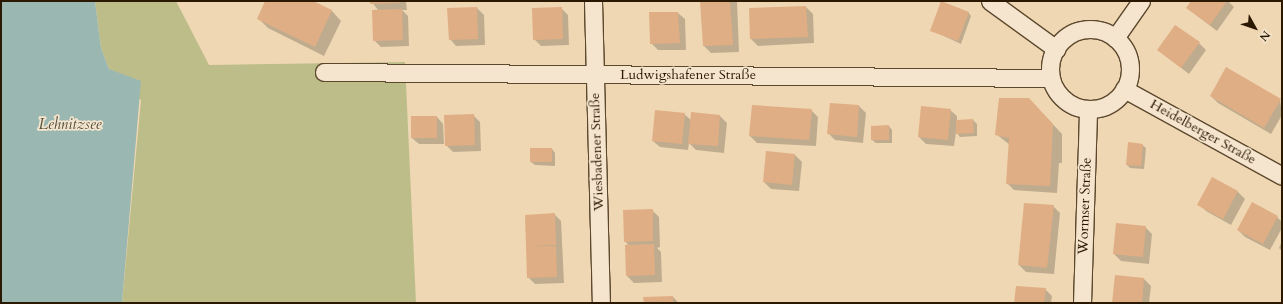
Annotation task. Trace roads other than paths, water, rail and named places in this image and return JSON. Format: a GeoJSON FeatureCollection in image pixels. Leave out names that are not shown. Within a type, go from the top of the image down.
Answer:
{"type":"FeatureCollection","features":[{"type":"Feature","properties":{"kind":"street","name":"Wiesbadener Straße"},"geometry":{"type":"LineString","coordinates":[[593,1],[601,303]]}},
{"type":"Feature","properties":{"kind":"street"},"geometry":{"type":"LineString","coordinates":[[990,1],[1056,49]]}},
{"type":"Feature","properties":{"kind":"street"},"geometry":{"type":"LineString","coordinates":[[1116,38],[1141,1]]}},
{"type":"Feature","properties":{"kind":"street"},"geometry":{"type":"LineString","coordinates":[[1088,29],[1101,30],[1116,38],[1129,57],[1130,71],[1124,89],[1111,103],[1088,109],[1076,106],[1065,100],[1056,90],[1051,78],[1052,58],[1056,49],[1070,35],[1088,29]]}},
{"type":"Feature","properties":{"kind":"street","name":"Ludwigshafener Straße"},"geometry":{"type":"LineString","coordinates":[[324,72],[1051,78]]}},
{"type":"Feature","properties":{"kind":"street","name":"Heidelberger Straße"},"geometry":{"type":"LineString","coordinates":[[1124,89],[1282,176]]}},
{"type":"Feature","properties":{"kind":"street","name":"Wormser Straße"},"geometry":{"type":"LineString","coordinates":[[1082,303],[1088,109]]}},
{"type":"Feature","properties":{"kind":"water","name":"Lehnitzsee"},"geometry":{"type":"Polygon","coordinates":[[[1,1],[95,1],[101,48],[109,69],[141,81],[122,303],[1,303],[1,1]]]}}]}
